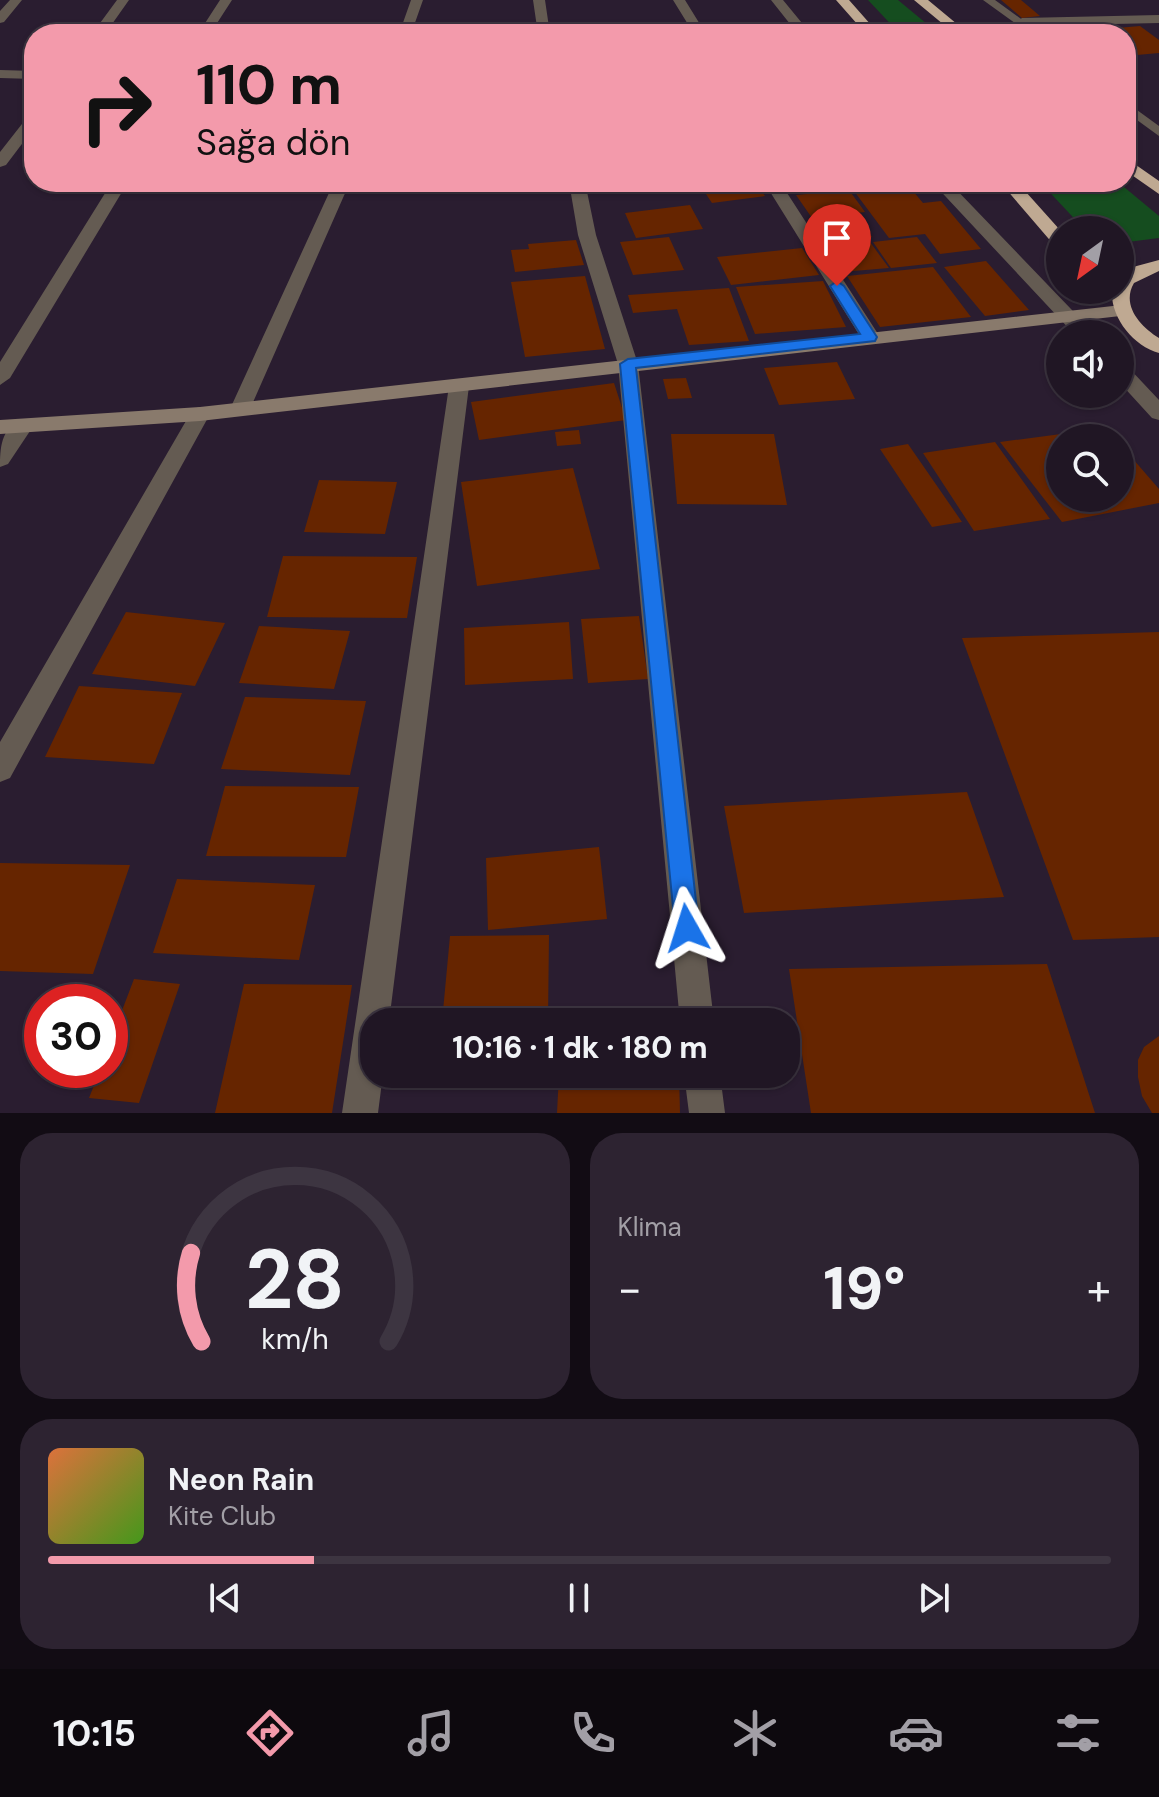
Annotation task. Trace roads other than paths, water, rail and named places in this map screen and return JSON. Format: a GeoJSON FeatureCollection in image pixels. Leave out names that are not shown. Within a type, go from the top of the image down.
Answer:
{"type":"FeatureCollection","features":[{"type":"Feature","properties":{"kind":"highway"},"geometry":{"type":"LineString","coordinates":[[842,0],[864,24]]}},
{"type":"Feature","properties":{"kind":"highway"},"geometry":{"type":"LineString","coordinates":[[920,0],[950,24]]}},
{"type":"Feature","properties":{"kind":"highway"},"geometry":{"type":"LineString","coordinates":[[1136,171],[1159,189]]}},
{"type":"Feature","properties":{"kind":"highway"},"geometry":{"type":"LineString","coordinates":[[1017,192],[1046,225]]}},
{"type":"Feature","properties":{"kind":"highway"},"geometry":{"type":"LineString","coordinates":[[1122,311],[1118,297],[1122,284],[1132,274],[1159,265]]}},
{"type":"Feature","properties":{"kind":"highway"},"geometry":{"type":"LineString","coordinates":[[1116,304],[1134,328],[1157,347]]}},
{"type":"Feature","properties":{"kind":"street"},"geometry":{"type":"LineString","coordinates":[[0,19],[16,0]]}},
{"type":"Feature","properties":{"kind":"street"},"geometry":{"type":"LineString","coordinates":[[105,24],[123,0]]}},
{"type":"Feature","properties":{"kind":"street"},"geometry":{"type":"LineString","coordinates":[[210,24],[226,0]]}},
{"type":"Feature","properties":{"kind":"street"},"geometry":{"type":"LineString","coordinates":[[409,24],[417,0]]}},
{"type":"Feature","properties":{"kind":"street"},"geometry":{"type":"LineString","coordinates":[[539,0],[543,24]]}},
{"type":"Feature","properties":{"kind":"street"},"geometry":{"type":"LineString","coordinates":[[679,0],[694,24]]}},
{"type":"Feature","properties":{"kind":"street"},"geometry":{"type":"LineString","coordinates":[[777,0],[797,24]]}},
{"type":"Feature","properties":{"kind":"street"},"geometry":{"type":"LineString","coordinates":[[1022,22],[1159,19]]}},
{"type":"Feature","properties":{"kind":"street"},"geometry":{"type":"LineString","coordinates":[[0,74],[24,75]]}},
{"type":"Feature","properties":{"kind":"street"},"geometry":{"type":"LineString","coordinates":[[0,162],[24,131]]}},
{"type":"Feature","properties":{"kind":"street"},"geometry":{"type":"LineString","coordinates":[[0,378],[114,192]]}},
{"type":"Feature","properties":{"kind":"street"},"geometry":{"type":"LineString","coordinates":[[240,409],[338,192]]}},
{"type":"Feature","properties":{"kind":"street"},"geometry":{"type":"LineString","coordinates":[[579,192],[587,235],[628,364],[696,1008]]}},
{"type":"Feature","properties":{"kind":"street"},"geometry":{"type":"LineString","coordinates":[[778,192],[870,337]]}},
{"type":"Feature","properties":{"kind":"street"},"geometry":{"type":"LineString","coordinates":[[950,192],[1072,320]]}},
{"type":"Feature","properties":{"kind":"street"},"geometry":{"type":"LineString","coordinates":[[0,459],[11,427],[200,414],[1122,311]]}},
{"type":"Feature","properties":{"kind":"street"},"geometry":{"type":"LineString","coordinates":[[360,1113],[459,386]]}},
{"type":"Feature","properties":{"kind":"street"},"geometry":{"type":"LineString","coordinates":[[1134,386],[1159,413]]}},
{"type":"Feature","properties":{"kind":"street"},"geometry":{"type":"LineString","coordinates":[[0,769],[200,414]]}},
{"type":"Feature","properties":{"kind":"street"},"geometry":{"type":"LineString","coordinates":[[704,1088],[707,1113]]}},
{"type":"Feature","properties":{"kind":"lane"},"geometry":{"type":"LineString","coordinates":[[988,0],[1024,24]]}},
{"type":"Feature","properties":{"kind":"lane"},"geometry":{"type":"LineString","coordinates":[[1136,114],[1159,132]]}}]}
